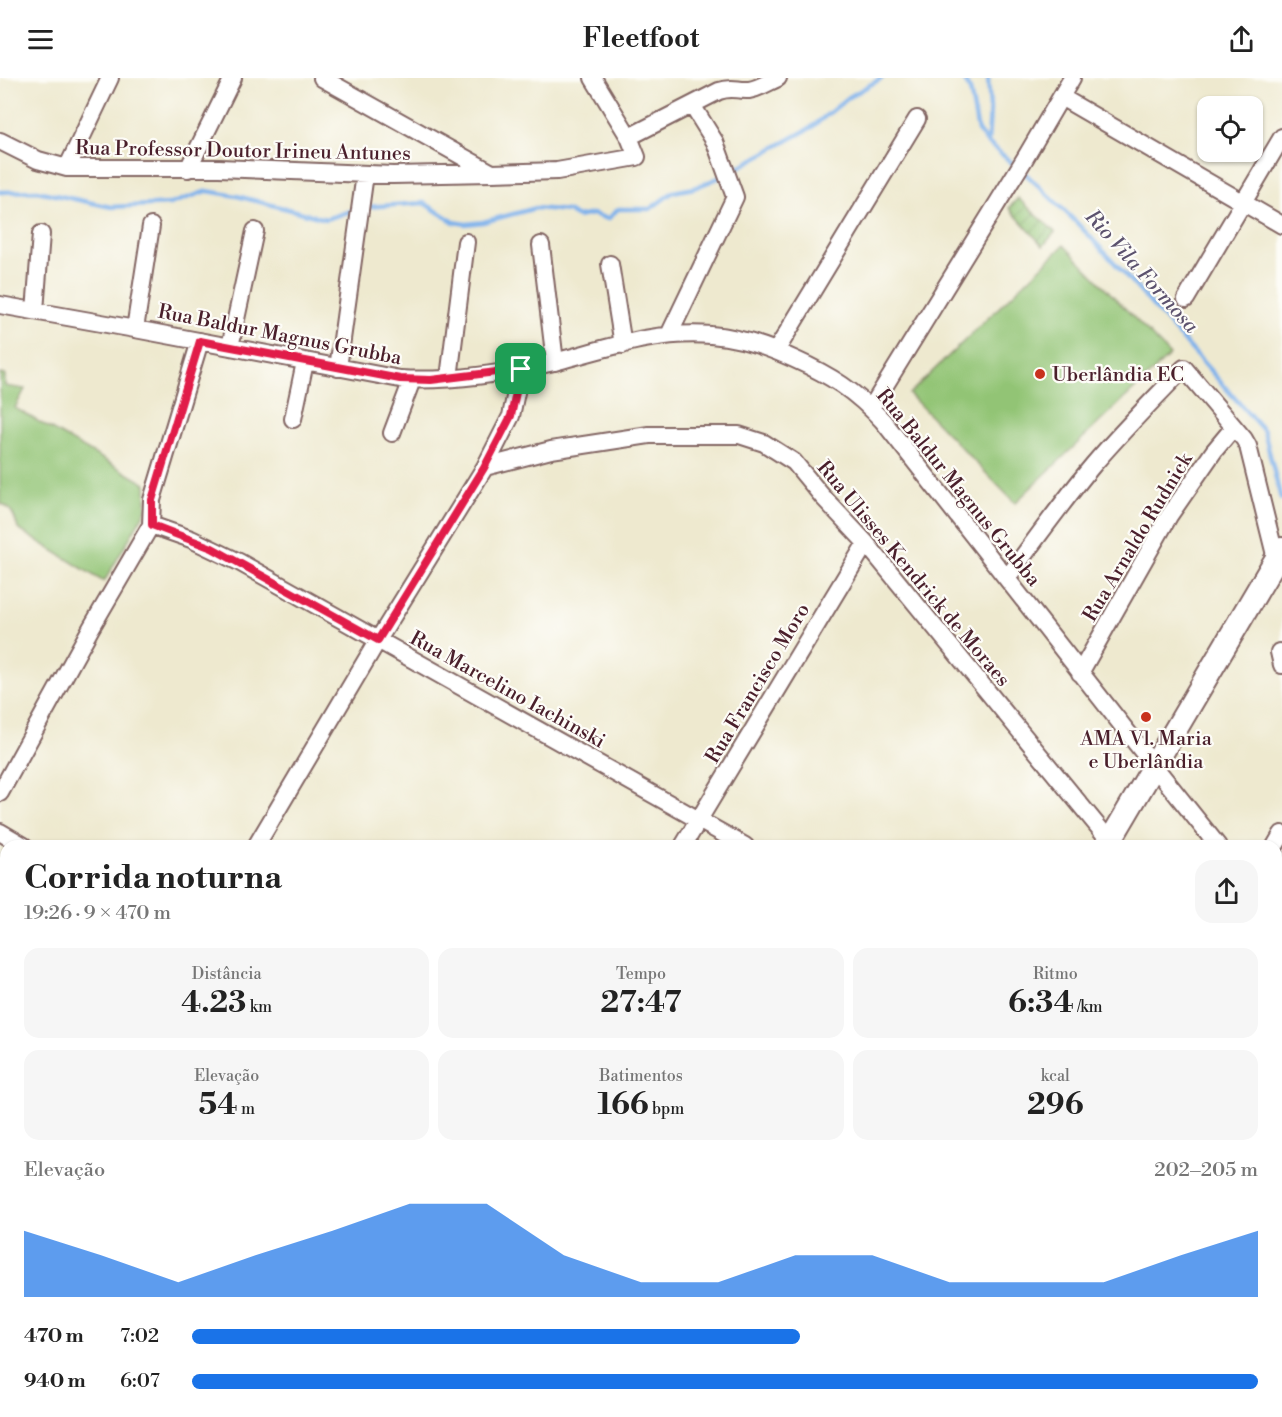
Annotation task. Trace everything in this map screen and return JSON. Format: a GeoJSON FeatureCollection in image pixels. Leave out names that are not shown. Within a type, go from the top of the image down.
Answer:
{"type":"FeatureCollection","features":[{"type":"Feature","properties":{"kind":"street"},"geometry":{"type":"LineString","coordinates":[[66,168],[110,78]]}},
{"type":"Feature","properties":{"kind":"street"},"geometry":{"type":"LineString","coordinates":[[188,169],[233,78]]}},
{"type":"Feature","properties":{"kind":"street"},"geometry":{"type":"LineString","coordinates":[[322,78],[492,173]]}},
{"type":"Feature","properties":{"kind":"street"},"geometry":{"type":"LineString","coordinates":[[593,78],[629,137],[726,88],[777,78]]}},
{"type":"Feature","properties":{"kind":"street"},"geometry":{"type":"LineString","coordinates":[[871,408],[1072,78]]}},
{"type":"Feature","properties":{"kind":"street"},"geometry":{"type":"LineString","coordinates":[[1061,97],[1282,225]]}},
{"type":"Feature","properties":{"kind":"street"},"geometry":{"type":"LineString","coordinates":[[669,335],[729,182],[715,142],[692,105]]}},
{"type":"Feature","properties":{"kind":"street"},"geometry":{"type":"LineString","coordinates":[[776,351],[917,119]]}},
{"type":"Feature","properties":{"kind":"street","name":"Rua Professor Doutor Irineu Antunes"},"geometry":{"type":"LineString","coordinates":[[0,141],[38,160],[66,168],[239,169],[419,175],[557,171],[637,157],[629,137]]}},
{"type":"Feature","properties":{"kind":"street"},"geometry":{"type":"LineString","coordinates":[[1186,299],[1282,137]]}},
{"type":"Feature","properties":{"kind":"street"},"geometry":{"type":"LineString","coordinates":[[338,368],[366,174]]}},
{"type":"Feature","properties":{"kind":"street"},"geometry":{"type":"LineString","coordinates":[[135,329],[151,226]]}},
{"type":"Feature","properties":{"kind":"street"},"geometry":{"type":"LineString","coordinates":[[230,347],[255,231]]}},
{"type":"Feature","properties":{"kind":"street"},"geometry":{"type":"LineString","coordinates":[[35,311],[41,234]]}},
{"type":"Feature","properties":{"kind":"street"},"geometry":{"type":"LineString","coordinates":[[449,378],[466,242]]}},
{"type":"Feature","properties":{"kind":"street"},"geometry":{"type":"LineString","coordinates":[[541,245],[555,362]]}},
{"type":"Feature","properties":{"kind":"street"},"geometry":{"type":"LineString","coordinates":[[610,264],[623,345]]}},
{"type":"Feature","properties":{"kind":"street","name":"Rua Baldur Magnus Grubba"},"geometry":{"type":"LineString","coordinates":[[0,305],[387,378],[412,380],[521,369],[669,335],[718,335],[776,351],[836,380],[871,408],[909,452],[1213,840]]}},
{"type":"Feature","properties":{"kind":"street"},"geometry":{"type":"LineString","coordinates":[[0,793],[91,628],[152,525],[152,500],[200,341]]}},
{"type":"Feature","properties":{"kind":"street"},"geometry":{"type":"LineString","coordinates":[[293,419],[305,362]]}},
{"type":"Feature","properties":{"kind":"street"},"geometry":{"type":"LineString","coordinates":[[1007,578],[1092,467],[1184,368],[1248,446],[1279,554],[1112,840]]}},
{"type":"Feature","properties":{"kind":"street"},"geometry":{"type":"LineString","coordinates":[[260,840],[378,640],[484,468],[511,416],[521,369]]}},
{"type":"Feature","properties":{"kind":"street"},"geometry":{"type":"LineString","coordinates":[[392,434],[412,380]]}},
{"type":"Feature","properties":{"kind":"street","name":"Rua Arnaldo Rudnick"},"geometry":{"type":"LineString","coordinates":[[1080,673],[1169,516],[1204,465],[1234,427]]}},
{"type":"Feature","properties":{"kind":"street","name":"Rua Ulisses Kendrick de Moraes"},"geometry":{"type":"LineString","coordinates":[[484,468],[551,450],[649,435],[739,435],[764,443],[794,462],[866,543],[1107,840]]}},
{"type":"Feature","properties":{"kind":"street","name":"Rua Marcelino Iachinski"},"geometry":{"type":"LineString","coordinates":[[152,525],[212,548],[734,840]]}},
{"type":"Feature","properties":{"kind":"street","name":"Rua Francisco Moro"},"geometry":{"type":"LineString","coordinates":[[687,840],[866,543]]}},
{"type":"Feature","properties":{"kind":"street"},"geometry":{"type":"LineString","coordinates":[[0,832],[14,840]]}},
{"type":"Feature","properties":{"kind":"green space"},"geometry":{"type":"Polygon","coordinates":[[[1018,198],[1055,232],[1043,246],[1009,208],[1018,198]]]}},
{"type":"Feature","properties":{"kind":"green space","name":"Uberlândia EC"},"geometry":{"type":"Polygon","coordinates":[[[1064,245],[1170,355],[1015,503],[909,394],[1064,245]]]}},
{"type":"Feature","properties":{"kind":"green space"},"geometry":{"type":"Polygon","coordinates":[[[0,374],[5,375],[5,386],[25,389],[15,408],[146,484],[146,510],[104,582],[18,529],[12,513],[0,503],[0,374]]]}},
{"type":"Feature","properties":{"kind":"waterway"},"geometry":{"type":"LineString","coordinates":[[730,172],[812,127],[849,97],[882,78]]}},
{"type":"Feature","properties":{"kind":"waterway","name":"Rio Vila Formosa"},"geometry":{"type":"LineString","coordinates":[[963,78],[970,90],[978,131],[988,143],[1028,176],[1076,222],[1264,431],[1281,499]]}},
{"type":"Feature","properties":{"kind":"waterway"},"geometry":{"type":"LineString","coordinates":[[988,78],[990,109],[988,143]]}},
{"type":"Feature","properties":{"kind":"waterway"},"geometry":{"type":"LineString","coordinates":[[365,207],[424,203],[454,222],[466,224],[483,222],[536,208],[568,211],[577,217],[593,214],[608,219],[618,209],[650,209],[673,192],[694,188],[723,176]]}},
{"type":"Feature","properties":{"kind":"waterway"},"geometry":{"type":"LineString","coordinates":[[0,192],[37,191],[111,207],[170,204],[207,191],[237,196],[326,219],[357,209]]}},
{"type":"Feature","properties":{"kind":"place","name":"Uberlândia EC"},"geometry":{"type":"Point","coordinates":[1040,374]}},
{"type":"Feature","properties":{"kind":"place","name":"AMA Vl. Maria e Uberlândia"},"geometry":{"type":"Point","coordinates":[1146,717]}},
{"type":"Feature","properties":{"kind":"route"},"geometry":{"type":"LineString","coordinates":[[200,341],[387,378],[431,380],[521,369],[511,416],[484,468],[378,640],[212,548],[152,525],[152,500],[200,341]]}}]}
